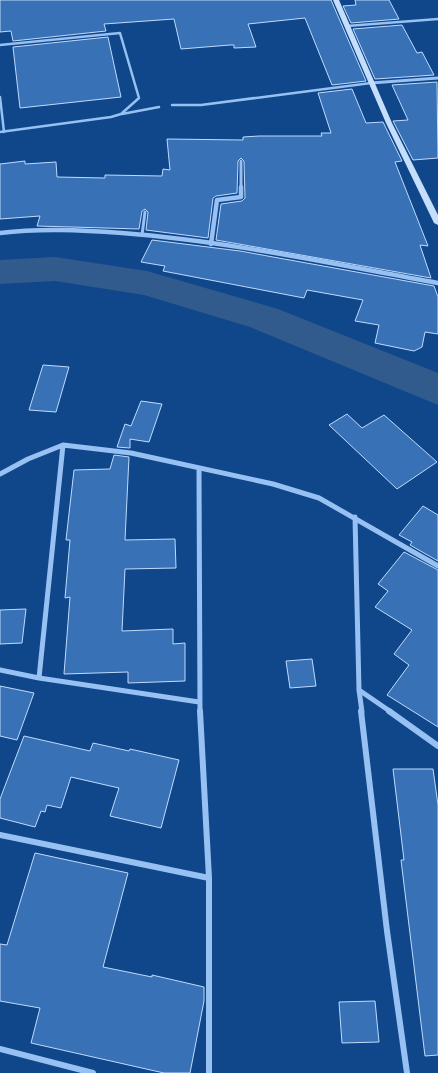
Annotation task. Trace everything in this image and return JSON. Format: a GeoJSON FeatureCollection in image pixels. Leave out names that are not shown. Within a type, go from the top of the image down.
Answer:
{"type":"FeatureCollection","features":[{"type":"Feature","properties":{"kind":"main road"},"geometry":{"type":"LineString","coordinates":[[336,0],[388,123],[438,223]]}},
{"type":"Feature","properties":{"kind":"street"},"geometry":{"type":"LineString","coordinates":[[371,83],[438,78]]}},
{"type":"Feature","properties":{"kind":"street"},"geometry":{"type":"LineString","coordinates":[[211,244],[217,200],[241,197],[241,161]]}},
{"type":"Feature","properties":{"kind":"street"},"geometry":{"type":"LineString","coordinates":[[0,233],[14,231],[68,231],[142,234],[438,283]]}},
{"type":"Feature","properties":{"kind":"street"},"geometry":{"type":"LineString","coordinates":[[39,678],[63,445]]}},
{"type":"Feature","properties":{"kind":"street"},"geometry":{"type":"LineString","coordinates":[[0,474],[28,459],[63,445],[131,453],[273,484],[319,498],[438,566]]}},
{"type":"Feature","properties":{"kind":"street"},"geometry":{"type":"LineString","coordinates":[[200,469],[199,702],[209,878],[209,1073]]}},
{"type":"Feature","properties":{"kind":"street"},"geometry":{"type":"LineString","coordinates":[[355,517],[359,690],[387,931],[408,1073]]}},
{"type":"Feature","properties":{"kind":"street"},"geometry":{"type":"LineString","coordinates":[[0,670],[39,678],[199,702]]}},
{"type":"Feature","properties":{"kind":"street"},"geometry":{"type":"LineString","coordinates":[[359,690],[438,746]]}},
{"type":"Feature","properties":{"kind":"street"},"geometry":{"type":"LineString","coordinates":[[0,835],[209,878]]}},
{"type":"Feature","properties":{"kind":"street"},"geometry":{"type":"LineString","coordinates":[[0,1049],[93,1073]]}},
{"type":"Feature","properties":{"kind":"lane"},"geometry":{"type":"LineString","coordinates":[[347,26],[438,19]]}},
{"type":"Feature","properties":{"kind":"lane"},"geometry":{"type":"LineString","coordinates":[[0,45],[120,33],[139,98],[121,114]]}},
{"type":"Feature","properties":{"kind":"lane"},"geometry":{"type":"LineString","coordinates":[[172,105],[201,105],[371,83]]}},
{"type":"Feature","properties":{"kind":"lane"},"geometry":{"type":"LineString","coordinates":[[0,97],[4,132]]}},
{"type":"Feature","properties":{"kind":"lane"},"geometry":{"type":"LineString","coordinates":[[0,132],[159,107]]}},
{"type":"Feature","properties":{"kind":"lane"},"geometry":{"type":"LineString","coordinates":[[142,234],[145,212]]}},
{"type":"Feature","properties":{"kind":"building"},"geometry":{"type":"Polygon","coordinates":[[[0,0],[331,0],[366,81],[332,85],[305,18],[248,24],[256,47],[234,48],[234,45],[230,45],[181,49],[174,19],[104,24],[106,31],[13,41],[11,31],[0,32],[0,0]]]}},
{"type":"Feature","properties":{"kind":"building"},"geometry":{"type":"Polygon","coordinates":[[[355,0],[389,0],[399,19],[351,23],[343,6],[356,5],[355,0]]]}},
{"type":"Feature","properties":{"kind":"building"},"geometry":{"type":"Polygon","coordinates":[[[402,25],[417,53],[422,52],[434,75],[375,79],[353,29],[402,25]]]}},
{"type":"Feature","properties":{"kind":"building"},"geometry":{"type":"Polygon","coordinates":[[[108,37],[121,97],[20,108],[13,47],[108,37]]]}},
{"type":"Feature","properties":{"kind":"building"},"geometry":{"type":"Polygon","coordinates":[[[437,82],[438,158],[413,160],[393,121],[408,120],[392,85],[437,82]]]}},
{"type":"Feature","properties":{"kind":"building"},"geometry":{"type":"Polygon","coordinates":[[[352,89],[366,123],[383,122],[402,161],[395,162],[428,246],[420,245],[431,278],[216,240],[221,204],[242,201],[245,198],[244,161],[241,158],[238,161],[237,193],[213,198],[208,238],[146,230],[148,212],[145,209],[142,211],[139,229],[37,226],[40,216],[0,219],[0,164],[25,161],[25,164],[56,162],[57,177],[105,178],[105,175],[162,176],[163,169],[170,170],[167,139],[243,140],[243,137],[259,136],[322,136],[321,133],[331,133],[318,93],[352,89]]]}},
{"type":"Feature","properties":{"kind":"building"},"geometry":{"type":"Polygon","coordinates":[[[152,240],[240,251],[434,286],[438,297],[438,334],[425,332],[422,347],[414,351],[375,343],[379,325],[355,321],[363,300],[307,290],[304,298],[163,271],[165,266],[141,262],[152,240]]]}},
{"type":"Feature","properties":{"kind":"building"},"geometry":{"type":"Polygon","coordinates":[[[43,365],[69,367],[56,412],[29,410],[43,365]]]}},
{"type":"Feature","properties":{"kind":"building"},"geometry":{"type":"Polygon","coordinates":[[[141,401],[162,404],[149,442],[130,439],[130,448],[117,447],[125,424],[131,426],[141,401]]]}},
{"type":"Feature","properties":{"kind":"building"},"geometry":{"type":"Polygon","coordinates":[[[347,414],[362,428],[384,415],[437,462],[397,489],[329,425],[347,414]]]}},
{"type":"Feature","properties":{"kind":"building"},"geometry":{"type":"Polygon","coordinates":[[[114,455],[129,457],[125,540],[175,539],[176,568],[125,569],[122,631],[173,629],[173,644],[185,643],[185,681],[128,683],[128,672],[64,674],[70,597],[65,598],[70,540],[66,540],[74,470],[110,469],[114,455]]]}},
{"type":"Feature","properties":{"kind":"building"},"geometry":{"type":"Polygon","coordinates":[[[423,506],[438,515],[438,561],[410,545],[412,542],[399,535],[423,506]]]}},
{"type":"Feature","properties":{"kind":"building"},"geometry":{"type":"Polygon","coordinates":[[[404,552],[438,570],[438,727],[387,695],[409,665],[394,654],[412,630],[375,607],[388,591],[378,584],[404,552]]]}},
{"type":"Feature","properties":{"kind":"building"},"geometry":{"type":"Polygon","coordinates":[[[26,609],[22,643],[0,644],[0,610],[26,609]]]}},
{"type":"Feature","properties":{"kind":"building"},"geometry":{"type":"Polygon","coordinates":[[[312,659],[316,686],[290,688],[286,661],[312,659]]]}},
{"type":"Feature","properties":{"kind":"building"},"geometry":{"type":"Polygon","coordinates":[[[0,686],[34,693],[17,740],[0,736],[0,686]]]}},
{"type":"Feature","properties":{"kind":"building"},"geometry":{"type":"Polygon","coordinates":[[[24,736],[90,751],[93,743],[179,760],[161,828],[110,816],[119,788],[71,777],[61,808],[47,805],[45,812],[41,811],[35,827],[0,818],[0,799],[24,736]]]}},
{"type":"Feature","properties":{"kind":"building"},"geometry":{"type":"Polygon","coordinates":[[[393,769],[433,769],[438,805],[438,1055],[425,1056],[401,860],[404,860],[393,769]]]}},
{"type":"Feature","properties":{"kind":"building"},"geometry":{"type":"Polygon","coordinates":[[[35,853],[128,873],[103,967],[152,977],[152,975],[204,987],[204,1001],[190,1073],[164,1073],[31,1043],[40,1008],[0,1001],[0,944],[7,945],[35,853]]]}},
{"type":"Feature","properties":{"kind":"building"},"geometry":{"type":"Polygon","coordinates":[[[375,1001],[379,1042],[342,1043],[339,1002],[375,1001]]]}},
{"type":"Feature","properties":{"kind":"waterway"},"geometry":{"type":"LineString","coordinates":[[0,272],[55,269],[147,283],[264,318],[438,390]]}}]}
